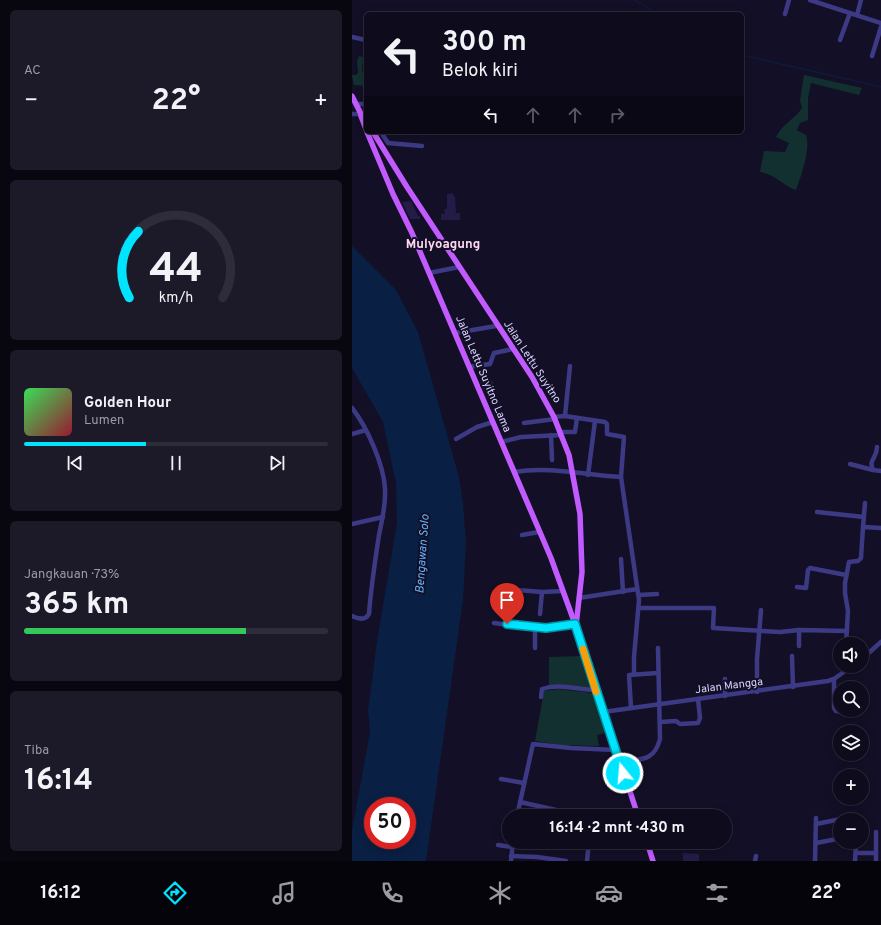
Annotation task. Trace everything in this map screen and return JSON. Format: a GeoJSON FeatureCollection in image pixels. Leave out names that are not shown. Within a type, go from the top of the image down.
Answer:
{"type":"FeatureCollection","features":[{"type":"Feature","properties":{"kind":"main road"},"geometry":{"type":"LineString","coordinates":[[352,96],[363,114]]}},
{"type":"Feature","properties":{"kind":"main road","name":"Jalan Lettu Suyitno Lama"},"geometry":{"type":"LineString","coordinates":[[368,134],[493,422],[576,625]]}},
{"type":"Feature","properties":{"kind":"main road","name":"Jalan Lettu Suyitno"},"geometry":{"type":"LineString","coordinates":[[374,134],[496,326],[532,378],[555,418],[561,433],[569,455],[580,514],[582,572],[576,625],[636,809]]}},
{"type":"Feature","properties":{"kind":"main road"},"geometry":{"type":"LineString","coordinates":[[379,158],[380,155],[386,153]]}},
{"type":"Feature","properties":{"kind":"main road"},"geometry":{"type":"LineString","coordinates":[[570,609],[573,613],[578,609]]}},
{"type":"Feature","properties":{"kind":"main road"},"geometry":{"type":"LineString","coordinates":[[649,849],[653,861]]}},
{"type":"Feature","properties":{"kind":"street"},"geometry":{"type":"LineString","coordinates":[[785,14],[789,0]]}},
{"type":"Feature","properties":{"kind":"street"},"geometry":{"type":"LineString","coordinates":[[810,0],[821,2],[881,23],[872,56]]}},
{"type":"Feature","properties":{"kind":"street"},"geometry":{"type":"LineString","coordinates":[[857,15],[862,0]]}},
{"type":"Feature","properties":{"kind":"street"},"geometry":{"type":"LineString","coordinates":[[840,40],[850,13]]}},
{"type":"Feature","properties":{"kind":"street"},"geometry":{"type":"LineString","coordinates":[[352,37],[364,40]]}},
{"type":"Feature","properties":{"kind":"street"},"geometry":{"type":"LineString","coordinates":[[356,104],[364,104]]}},
{"type":"Feature","properties":{"kind":"street"},"geometry":{"type":"LineString","coordinates":[[352,114],[363,114]]}},
{"type":"Feature","properties":{"kind":"street"},"geometry":{"type":"LineString","coordinates":[[381,134],[388,143],[422,146]]}},
{"type":"Feature","properties":{"kind":"street"},"geometry":{"type":"LineString","coordinates":[[429,273],[459,267]]}},
{"type":"Feature","properties":{"kind":"street"},"geometry":{"type":"LineString","coordinates":[[454,333],[496,326]]}},
{"type":"Feature","properties":{"kind":"street"},"geometry":{"type":"LineString","coordinates":[[469,367],[490,364],[494,354],[513,349]]}},
{"type":"Feature","properties":{"kind":"street"},"geometry":{"type":"LineString","coordinates":[[566,416],[570,366]]}},
{"type":"Feature","properties":{"kind":"street"},"geometry":{"type":"LineString","coordinates":[[352,408],[366,430],[384,482],[385,491],[383,517],[369,614],[367,617],[362,619],[352,616]]}},
{"type":"Feature","properties":{"kind":"street"},"geometry":{"type":"LineString","coordinates":[[524,423],[566,416],[606,423],[607,434],[624,437],[621,477],[639,596],[634,674]]}},
{"type":"Feature","properties":{"kind":"street"},"geometry":{"type":"LineString","coordinates":[[501,442],[522,437],[575,432],[576,418]]}},
{"type":"Feature","properties":{"kind":"street"},"geometry":{"type":"LineString","coordinates":[[588,475],[595,421]]}},
{"type":"Feature","properties":{"kind":"street"},"geometry":{"type":"LineString","coordinates":[[456,439],[477,427],[493,422]]}},
{"type":"Feature","properties":{"kind":"street"},"geometry":{"type":"LineString","coordinates":[[352,434],[366,430]]}},
{"type":"Feature","properties":{"kind":"street"},"geometry":{"type":"LineString","coordinates":[[551,435],[552,460]]}},
{"type":"Feature","properties":{"kind":"street"},"geometry":{"type":"LineString","coordinates":[[873,470],[871,462],[876,455],[877,447]]}},
{"type":"Feature","properties":{"kind":"street"},"geometry":{"type":"LineString","coordinates":[[850,464],[881,471]]}},
{"type":"Feature","properties":{"kind":"street"},"geometry":{"type":"LineString","coordinates":[[514,472],[532,470],[621,477]]}},
{"type":"Feature","properties":{"kind":"street"},"geometry":{"type":"LineString","coordinates":[[846,637],[848,611],[845,593],[846,575],[849,562],[858,561],[861,558],[865,502]]}},
{"type":"Feature","properties":{"kind":"street"},"geometry":{"type":"LineString","coordinates":[[817,512],[864,517]]}},
{"type":"Feature","properties":{"kind":"street"},"geometry":{"type":"LineString","coordinates":[[352,524],[383,517]]}},
{"type":"Feature","properties":{"kind":"street"},"geometry":{"type":"LineString","coordinates":[[863,527],[881,528]]}},
{"type":"Feature","properties":{"kind":"street"},"geometry":{"type":"LineString","coordinates":[[522,535],[539,532]]}},
{"type":"Feature","properties":{"kind":"street"},"geometry":{"type":"LineString","coordinates":[[621,559],[623,592]]}},
{"type":"Feature","properties":{"kind":"street"},"geometry":{"type":"LineString","coordinates":[[797,587],[805,588],[807,586],[808,570],[810,568],[846,575]]}},
{"type":"Feature","properties":{"kind":"street"},"geometry":{"type":"LineString","coordinates":[[505,588],[542,592],[563,591]]}},
{"type":"Feature","properties":{"kind":"street"},"geometry":{"type":"LineString","coordinates":[[579,598],[637,590]]}},
{"type":"Feature","properties":{"kind":"street"},"geometry":{"type":"LineString","coordinates":[[540,614],[542,592]]}},
{"type":"Feature","properties":{"kind":"street"},"geometry":{"type":"LineString","coordinates":[[639,596],[657,594]]}},
{"type":"Feature","properties":{"kind":"street"},"geometry":{"type":"LineString","coordinates":[[639,608],[714,608],[713,628],[786,632],[799,630],[846,631]]}},
{"type":"Feature","properties":{"kind":"street"},"geometry":{"type":"LineString","coordinates":[[757,692],[757,658],[761,610]]}},
{"type":"Feature","properties":{"kind":"street"},"geometry":{"type":"LineString","coordinates":[[494,623],[536,628],[576,625]]}},
{"type":"Feature","properties":{"kind":"street"},"geometry":{"type":"LineString","coordinates":[[535,648],[536,628]]}},
{"type":"Feature","properties":{"kind":"street"},"geometry":{"type":"LineString","coordinates":[[799,630],[799,646]]}},
{"type":"Feature","properties":{"kind":"street"},"geometry":{"type":"LineString","coordinates":[[869,652],[881,642]]}},
{"type":"Feature","properties":{"kind":"street"},"geometry":{"type":"LineString","coordinates":[[620,762],[641,759],[654,754],[660,739],[658,704],[658,648]]}},
{"type":"Feature","properties":{"kind":"street"},"geometry":{"type":"LineString","coordinates":[[792,656],[793,687]]}},
{"type":"Feature","properties":{"kind":"street"},"geometry":{"type":"LineString","coordinates":[[631,708],[629,675],[658,673]]}},
{"type":"Feature","properties":{"kind":"street","name":"Jalan Mangga"},"geometry":{"type":"LineString","coordinates":[[603,712],[793,687],[834,679],[842,673]]}},
{"type":"Feature","properties":{"kind":"street"},"geometry":{"type":"LineString","coordinates":[[725,679],[725,696]]}},
{"type":"Feature","properties":{"kind":"street"},"geometry":{"type":"LineString","coordinates":[[541,697],[542,689],[548,687],[596,690]]}},
{"type":"Feature","properties":{"kind":"street"},"geometry":{"type":"LineString","coordinates":[[660,722],[676,721],[680,724],[698,723],[700,718],[698,699]]}},
{"type":"Feature","properties":{"kind":"street"},"geometry":{"type":"LineString","coordinates":[[518,809],[533,744],[616,750]]}},
{"type":"Feature","properties":{"kind":"street"},"geometry":{"type":"LineString","coordinates":[[501,779],[524,783]]}},
{"type":"Feature","properties":{"kind":"street"},"geometry":{"type":"LineString","coordinates":[[520,802],[552,809]]}},
{"type":"Feature","properties":{"kind":"street"},"geometry":{"type":"LineString","coordinates":[[815,861],[816,821],[833,820]]}},
{"type":"Feature","properties":{"kind":"street"},"geometry":{"type":"LineString","coordinates":[[876,832],[876,861]]}},
{"type":"Feature","properties":{"kind":"street"},"geometry":{"type":"LineString","coordinates":[[816,843],[833,840]]}},
{"type":"Feature","properties":{"kind":"street"},"geometry":{"type":"LineString","coordinates":[[587,861],[588,849]]}},
{"type":"Feature","properties":{"kind":"street"},"geometry":{"type":"LineString","coordinates":[[855,861],[856,849]]}},
{"type":"Feature","properties":{"kind":"street"},"geometry":{"type":"LineString","coordinates":[[856,853],[876,853]]}},
{"type":"Feature","properties":{"kind":"street"},"geometry":{"type":"LineString","coordinates":[[511,858],[537,857],[566,861]]}},
{"type":"Feature","properties":{"kind":"green space"},"geometry":{"type":"Polygon","coordinates":[[[359,56],[363,57],[362,72],[364,72],[364,86],[354,85],[352,75],[356,75],[358,73],[357,61],[359,56]]]}},
{"type":"Feature","properties":{"kind":"green space"},"geometry":{"type":"Polygon","coordinates":[[[804,75],[862,88],[859,95],[811,83],[808,98],[808,120],[800,123],[797,130],[806,135],[807,148],[805,162],[796,190],[770,175],[760,172],[764,151],[785,152],[789,143],[776,137],[781,129],[802,108],[800,100],[804,75]]]}},
{"type":"Feature","properties":{"kind":"green space"},"geometry":{"type":"Polygon","coordinates":[[[582,656],[592,688],[549,685],[549,657],[582,656]]]}},
{"type":"Feature","properties":{"kind":"green space"},"geometry":{"type":"Polygon","coordinates":[[[558,689],[593,693],[605,733],[597,735],[599,746],[562,745],[535,741],[544,691],[558,689]]]}},
{"type":"Feature","properties":{"kind":"water","name":"Bengawan Solo"},"geometry":{"type":"Polygon","coordinates":[[[352,246],[396,290],[418,332],[459,477],[463,504],[466,541],[463,600],[426,861],[352,861],[352,831],[370,732],[368,711],[377,641],[397,523],[396,483],[383,422],[352,368],[352,246]]]}},
{"type":"Feature","properties":{"kind":"building"},"geometry":{"type":"Polygon","coordinates":[[[453,193],[453,196],[455,196],[456,213],[460,213],[460,220],[441,220],[441,214],[445,214],[444,209],[447,209],[447,194],[453,193]]]}},
{"type":"Feature","properties":{"kind":"building"},"geometry":{"type":"Polygon","coordinates":[[[411,201],[418,216],[420,216],[420,219],[410,219],[402,202],[411,201]]]}},
{"type":"Feature","properties":{"kind":"building"},"geometry":{"type":"Polygon","coordinates":[[[483,377],[494,382],[489,392],[484,390],[480,382],[483,377]]]}},
{"type":"Feature","properties":{"kind":"building"},"geometry":{"type":"Polygon","coordinates":[[[683,853],[699,854],[699,861],[683,861],[683,853]]]}},
{"type":"Feature","properties":{"kind":"waterway"},"geometry":{"type":"LineString","coordinates":[[634,0],[655,12]]}},
{"type":"Feature","properties":{"kind":"waterway"},"geometry":{"type":"LineString","coordinates":[[744,55],[881,87]]}},
{"type":"Feature","properties":{"kind":"slow traffic"},"geometry":{"type":"LineString","coordinates":[[583,649],[596,692]]}},
{"type":"Feature","properties":{"kind":"district","name":"Mulyoagung"},"geometry":{"type":"Point","coordinates":[443,245]}},
{"type":"Feature","properties":{"kind":"route"},"geometry":{"type":"LineString","coordinates":[[507,624],[536,628],[554,628],[575,624],[623,773]]}}]}
